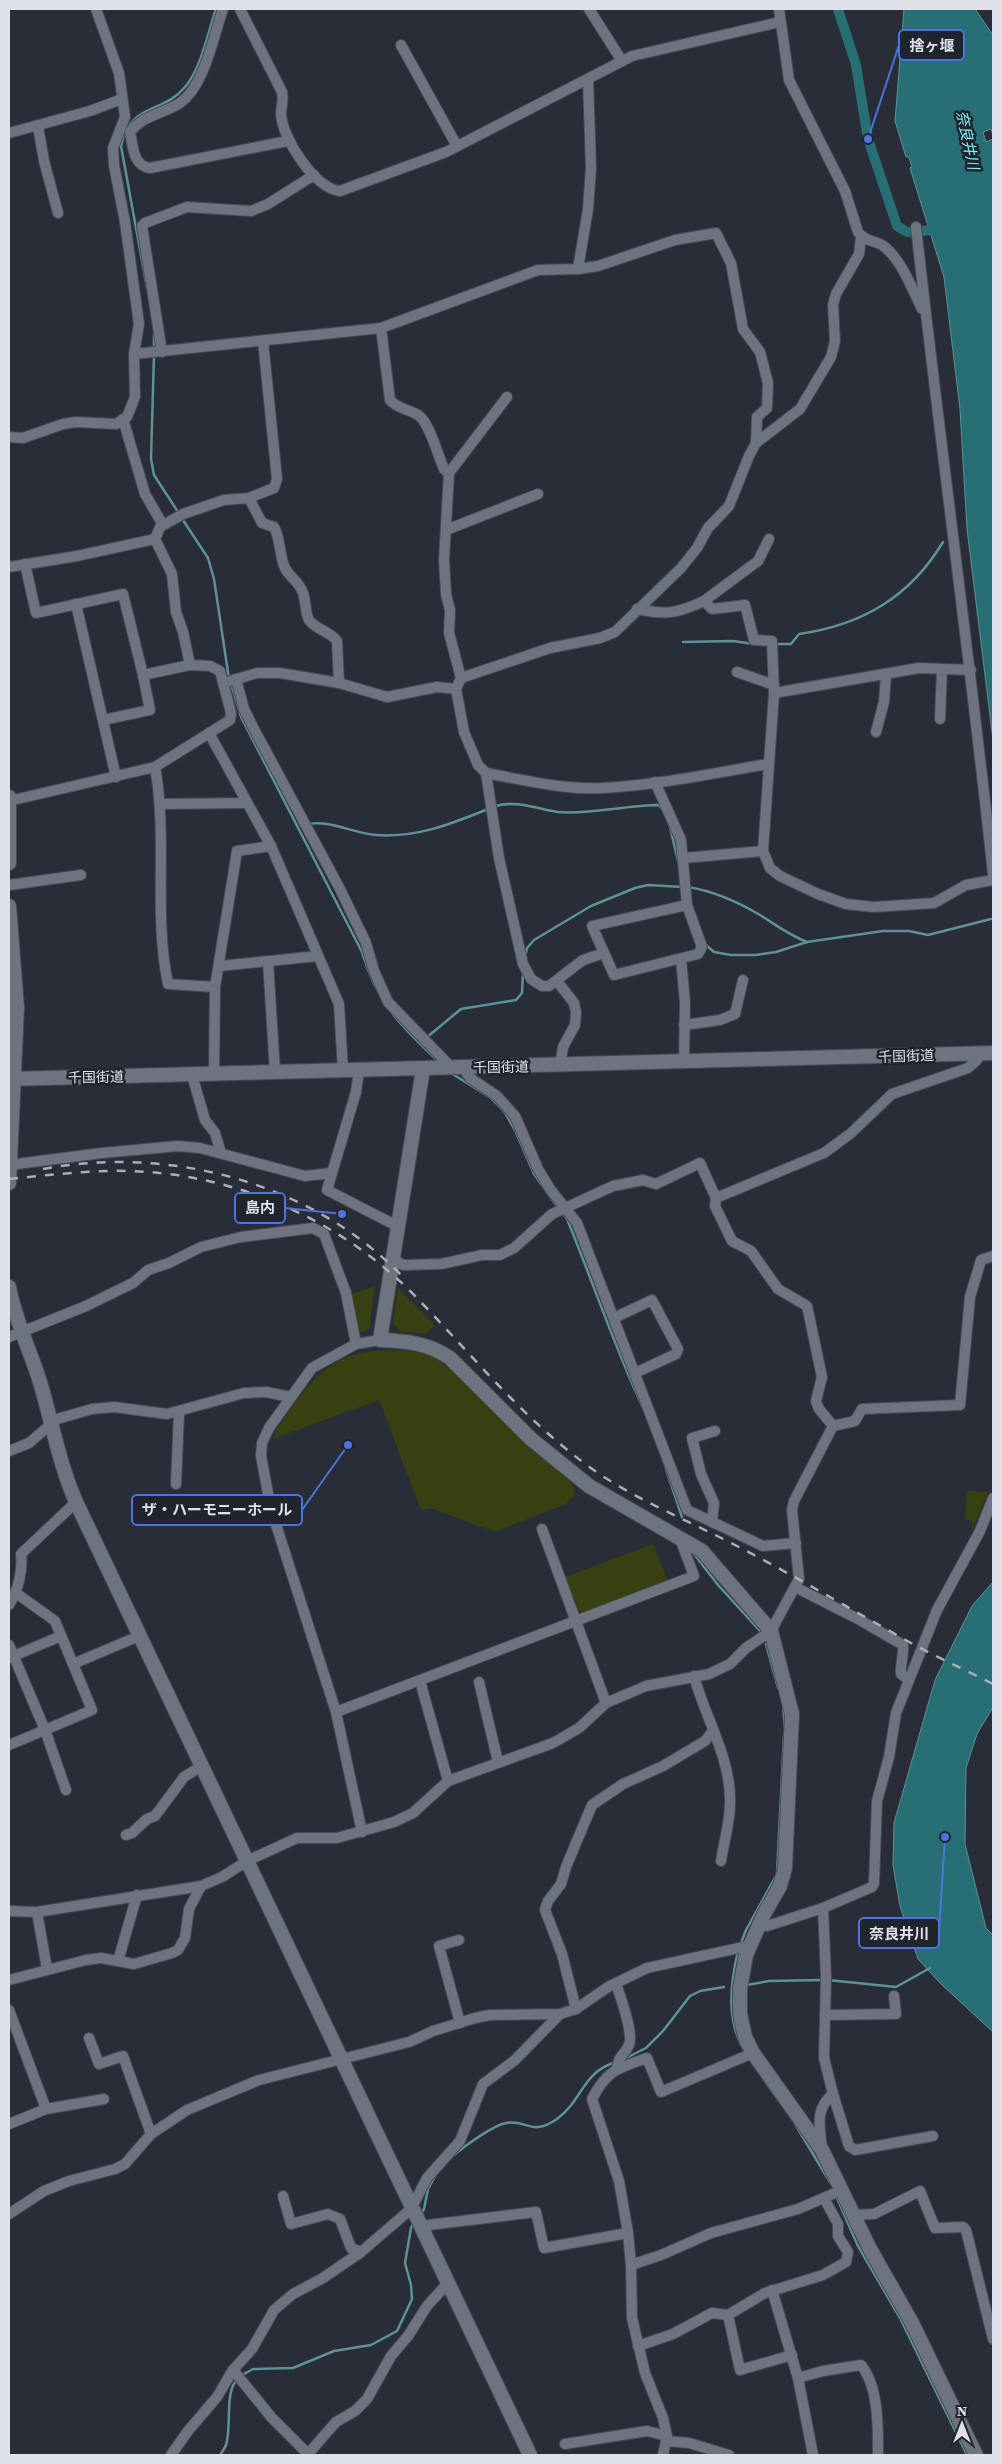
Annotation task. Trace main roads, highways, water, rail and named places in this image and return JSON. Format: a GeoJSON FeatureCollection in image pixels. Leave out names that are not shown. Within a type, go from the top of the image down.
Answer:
{"type":"FeatureCollection","features":[{"type":"Feature","properties":{"kind":"water"},"geometry":{"type":"Polygon","coordinates":[[[904,9],[975,9],[993,35],[993,135],[991,129],[983,132],[986,142],[993,139],[993,740],[967,529],[960,409],[944,277],[910,168],[912,167],[909,157],[906,157],[895,121],[904,9]]]}},
{"type":"Feature","properties":{"kind":"water"},"geometry":{"type":"Polygon","coordinates":[[[993,1582],[993,1707],[977,1734],[966,1768],[965,1844],[986,1928],[993,1935],[993,2032],[941,1984],[918,1959],[900,1906],[893,1865],[894,1823],[935,1680],[972,1606],[993,1582]]]}},
{"type":"Feature","properties":{"kind":"waterway"},"geometry":{"type":"LineString","coordinates":[[147,288],[121,146],[125,132],[131,122],[148,110],[176,96],[191,79],[204,50],[216,9]]}},
{"type":"Feature","properties":{"kind":"waterway"},"geometry":{"type":"LineString","coordinates":[[838,9],[856,65],[868,139],[897,226],[907,232],[912,232]]}},
{"type":"Feature","properties":{"kind":"waterway"},"geometry":{"type":"LineString","coordinates":[[922,231],[940,229]]}},
{"type":"Feature","properties":{"kind":"waterway"},"geometry":{"type":"LineString","coordinates":[[154,333],[154,350]]}},
{"type":"Feature","properties":{"kind":"waterway"},"geometry":{"type":"LineString","coordinates":[[154,355],[151,459],[154,475],[178,512]]}},
{"type":"Feature","properties":{"kind":"waterway"},"geometry":{"type":"LineString","coordinates":[[181,517],[208,558],[214,579],[229,679]]}},
{"type":"Feature","properties":{"kind":"waterway"},"geometry":{"type":"LineString","coordinates":[[774,644],[791,644],[799,634],[843,624],[882,605],[900,593],[915,578],[943,542]]}},
{"type":"Feature","properties":{"kind":"waterway"},"geometry":{"type":"LineString","coordinates":[[683,642],[733,641],[754,644]]}},
{"type":"Feature","properties":{"kind":"waterway"},"geometry":{"type":"LineString","coordinates":[[231,684],[241,717],[362,952],[375,986],[392,1014],[440,1063]]}},
{"type":"Feature","properties":{"kind":"waterway"},"geometry":{"type":"LineString","coordinates":[[493,807],[518,804],[570,813],[646,805],[659,805],[662,809]]}},
{"type":"Feature","properties":{"kind":"waterway"},"geometry":{"type":"LineString","coordinates":[[308,824],[334,825],[376,835],[406,834],[434,829],[488,809]]}},
{"type":"Feature","properties":{"kind":"waterway"},"geometry":{"type":"LineString","coordinates":[[670,827],[678,861]]}},
{"type":"Feature","properties":{"kind":"waterway"},"geometry":{"type":"LineString","coordinates":[[525,958],[527,948],[534,940],[591,906],[635,888],[648,885],[683,887]]}},
{"type":"Feature","properties":{"kind":"waterway"},"geometry":{"type":"LineString","coordinates":[[688,887],[707,891],[734,901],[807,942]]}},
{"type":"Feature","properties":{"kind":"waterway"},"geometry":{"type":"LineString","coordinates":[[705,944],[714,952],[731,955],[755,955],[776,952],[807,942],[883,931],[909,931],[928,935],[991,919]]}},
{"type":"Feature","properties":{"kind":"waterway"},"geometry":{"type":"LineString","coordinates":[[426,1038],[461,1009],[516,1000],[522,993],[523,973]]}},
{"type":"Feature","properties":{"kind":"waterway"},"geometry":{"type":"LineString","coordinates":[[451,1073],[491,1098],[504,1111],[515,1130],[534,1174],[558,1208]]}},
{"type":"Feature","properties":{"kind":"waterway"},"geometry":{"type":"LineString","coordinates":[[562,1212],[567,1219],[643,1408]]}},
{"type":"Feature","properties":{"kind":"waterway"},"geometry":{"type":"LineString","coordinates":[[666,1469],[682,1517]]}},
{"type":"Feature","properties":{"kind":"waterway"},"geometry":{"type":"LineString","coordinates":[[694,1554],[718,1585],[760,1631]]}},
{"type":"Feature","properties":{"kind":"waterway"},"geometry":{"type":"LineString","coordinates":[[766,1644],[778,1688]]}},
{"type":"Feature","properties":{"kind":"waterway"},"geometry":{"type":"LineString","coordinates":[[783,1706],[785,1728]]}},
{"type":"Feature","properties":{"kind":"waterway"},"geometry":{"type":"LineString","coordinates":[[741,1943],[746,1930],[777,1874],[784,1736]]}},
{"type":"Feature","properties":{"kind":"waterway"},"geometry":{"type":"LineString","coordinates":[[738,1951],[731,2003],[735,2028],[745,2052]]}},
{"type":"Feature","properties":{"kind":"waterway"},"geometry":{"type":"LineString","coordinates":[[828,1980],[896,1987],[930,1968]]}},
{"type":"Feature","properties":{"kind":"waterway"},"geometry":{"type":"LineString","coordinates":[[747,1985],[769,1981],[822,1980]]}},
{"type":"Feature","properties":{"kind":"waterway"},"geometry":{"type":"LineString","coordinates":[[624,2059],[646,2048],[663,2031],[690,1996],[700,1991],[724,1987]]}},
{"type":"Feature","properties":{"kind":"waterway"},"geometry":{"type":"LineString","coordinates":[[751,2061],[779,2101]]}},
{"type":"Feature","properties":{"kind":"waterway"},"geometry":{"type":"LineString","coordinates":[[454,2155],[479,2136],[500,2125],[513,2122],[541,2127],[557,2119],[566,2112],[596,2072],[616,2062]]}},
{"type":"Feature","properties":{"kind":"waterway"},"geometry":{"type":"LineString","coordinates":[[795,2124],[831,2184]]}},
{"type":"Feature","properties":{"kind":"waterway"},"geometry":{"type":"LineString","coordinates":[[421,2214],[424,2209],[428,2189],[437,2173]]}},
{"type":"Feature","properties":{"kind":"waterway"},"geometry":{"type":"LineString","coordinates":[[836,2196],[858,2246],[900,2318],[967,2455]]}},
{"type":"Feature","properties":{"kind":"waterway"},"geometry":{"type":"LineString","coordinates":[[242,2375],[253,2369],[293,2368],[334,2351],[371,2345],[397,2331],[412,2299],[411,2285],[405,2263],[411,2228],[414,2222]]}},
{"type":"Feature","properties":{"kind":"waterway"},"geometry":{"type":"LineString","coordinates":[[220,2455],[226,2446],[228,2438],[231,2392],[238,2379]]}},
{"type":"Feature","properties":{"kind":"railway"},"geometry":{"type":"LineString","coordinates":[[43,1169],[92,1163],[141,1163],[189,1168],[237,1179],[284,1195],[327,1218],[368,1245],[404,1278]]}},
{"type":"Feature","properties":{"kind":"railway"},"geometry":{"type":"LineString","coordinates":[[9,1179],[99,1171],[169,1174],[209,1181],[247,1192],[285,1206],[321,1224],[387,1270],[417,1298],[525,1412],[548,1434],[598,1473],[648,1502],[780,1569],[921,1648],[993,1684]]}},
{"type":"Feature","properties":{"kind":"place","name":"捨ヶ堰"},"geometry":{"type":"Point","coordinates":[868,139]}},
{"type":"Feature","properties":{"kind":"place","name":"島内"},"geometry":{"type":"Point","coordinates":[342,1214]}},
{"type":"Feature","properties":{"kind":"place","name":"ザ・ハーモニーホール"},"geometry":{"type":"Point","coordinates":[348,1445]}},
{"type":"Feature","properties":{"kind":"place","name":"奈良井川"},"geometry":{"type":"Point","coordinates":[945,1837]}}]}
